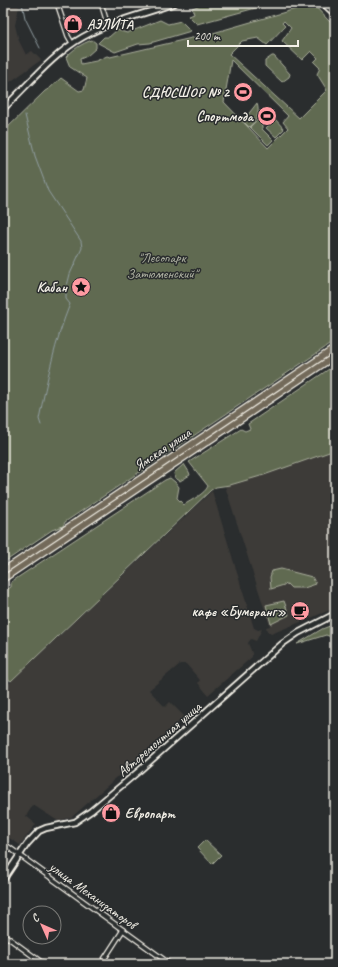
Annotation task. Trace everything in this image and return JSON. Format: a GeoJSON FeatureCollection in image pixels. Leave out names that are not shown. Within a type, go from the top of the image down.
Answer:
{"type":"FeatureCollection","features":[{"type":"Feature","properties":{"kind":"main road","name":"Ямская улица"},"geometry":{"type":"LineString","coordinates":[[3,570],[335,348]]}},
{"type":"Feature","properties":{"kind":"main road","name":"Ямская улица"},"geometry":{"type":"LineString","coordinates":[[3,579],[335,356]]}},
{"type":"Feature","properties":{"kind":"main road"},"geometry":{"type":"LineString","coordinates":[[297,373],[300,379]]}},
{"type":"Feature","properties":{"kind":"street"},"geometry":{"type":"LineString","coordinates":[[58,3],[68,36],[72,43]]}},
{"type":"Feature","properties":{"kind":"street"},"geometry":{"type":"LineString","coordinates":[[100,3],[108,26]]}},
{"type":"Feature","properties":{"kind":"street"},"geometry":{"type":"LineString","coordinates":[[3,109],[72,43],[97,30],[162,5],[175,3]]}},
{"type":"Feature","properties":{"kind":"street"},"geometry":{"type":"LineString","coordinates":[[323,3],[335,14]]}},
{"type":"Feature","properties":{"kind":"street","name":"Авторемонтная улица"},"geometry":{"type":"LineString","coordinates":[[3,880],[39,831],[46,828],[75,822],[104,801],[285,641],[298,632],[335,614]]}},
{"type":"Feature","properties":{"kind":"street","name":"улица Механизаторов"},"geometry":{"type":"LineString","coordinates":[[3,843],[170,964]]}},
{"type":"Feature","properties":{"kind":"street"},"geometry":{"type":"LineString","coordinates":[[101,964],[123,930]]}},
{"type":"Feature","properties":{"kind":"street"},"geometry":{"type":"LineString","coordinates":[[3,934],[44,964]]}},
{"type":"Feature","properties":{"kind":"shaded area"},"geometry":{"type":"Polygon","coordinates":[[[3,3],[16,3],[19,7],[15,25],[19,41],[26,55],[32,51],[41,60],[3,87],[3,3]]]}},
{"type":"Feature","properties":{"kind":"shaded area"},"geometry":{"type":"Polygon","coordinates":[[[335,450],[335,608],[271,634],[267,631],[266,627],[270,626],[225,486],[264,475],[335,450]]]}},
{"type":"Feature","properties":{"kind":"shaded area"},"geometry":{"type":"Polygon","coordinates":[[[212,491],[254,628],[258,630],[262,629],[256,641],[251,639],[248,643],[252,657],[208,695],[198,683],[200,680],[186,664],[180,664],[149,690],[165,707],[170,702],[185,717],[72,817],[58,821],[33,805],[26,816],[36,824],[20,845],[3,834],[3,689],[212,491]]]}},
{"type":"Feature","properties":{"kind":"green space"},"geometry":{"type":"Polygon","coordinates":[[[206,3],[274,3],[197,24],[189,16],[194,14],[192,8],[206,3]]]}},
{"type":"Feature","properties":{"kind":"green space","name":"\"Лесопарк Затюменский\""},"geometry":{"type":"Polygon","coordinates":[[[313,4],[329,21],[335,24],[335,341],[65,522],[63,526],[52,530],[3,563],[3,132],[45,91],[61,78],[79,91],[84,90],[87,78],[70,67],[66,57],[84,43],[92,40],[96,43],[96,48],[87,56],[80,59],[81,64],[96,61],[107,56],[110,57],[213,33],[313,4]],[[284,21],[282,23],[285,26],[267,45],[258,38],[242,41],[229,54],[299,118],[327,90],[317,74],[320,68],[314,62],[318,58],[311,51],[302,60],[282,41],[291,28],[284,21]],[[231,60],[224,102],[268,148],[288,128],[283,122],[288,116],[231,60]]]}},
{"type":"Feature","properties":{"kind":"green space"},"geometry":{"type":"Polygon","coordinates":[[[160,20],[168,24],[181,21],[191,31],[150,43],[138,44],[115,52],[98,43],[104,37],[109,37],[117,30],[127,33],[160,20]]]}},
{"type":"Feature","properties":{"kind":"green space"},"geometry":{"type":"Polygon","coordinates":[[[274,56],[290,74],[289,77],[282,82],[265,66],[265,61],[274,56]]]}},
{"type":"Feature","properties":{"kind":"green space"},"geometry":{"type":"Polygon","coordinates":[[[257,103],[257,116],[249,127],[243,121],[257,103]]]}},
{"type":"Feature","properties":{"kind":"green space"},"geometry":{"type":"Polygon","coordinates":[[[275,119],[284,129],[276,137],[266,128],[275,119]]]}},
{"type":"Feature","properties":{"kind":"green space"},"geometry":{"type":"Polygon","coordinates":[[[257,120],[262,124],[262,129],[273,140],[268,145],[250,127],[257,120]]]}},
{"type":"Feature","properties":{"kind":"green space"},"geometry":{"type":"Polygon","coordinates":[[[335,365],[335,450],[264,475],[230,485],[216,487],[211,490],[11,681],[8,679],[3,671],[3,592],[11,587],[11,582],[165,480],[170,478],[179,487],[177,498],[184,505],[198,497],[208,486],[189,462],[241,429],[245,431],[250,429],[248,424],[335,365]]]}},
{"type":"Feature","properties":{"kind":"green space"},"geometry":{"type":"Polygon","coordinates":[[[184,464],[190,475],[180,481],[175,478],[174,473],[184,464]]]}},
{"type":"Feature","properties":{"kind":"green space"},"geometry":{"type":"Polygon","coordinates":[[[281,569],[312,577],[316,584],[304,588],[291,588],[287,584],[271,589],[270,577],[272,571],[281,569]]]}},
{"type":"Feature","properties":{"kind":"green space"},"geometry":{"type":"Polygon","coordinates":[[[284,601],[289,615],[271,624],[266,605],[284,601]]]}},
{"type":"Feature","properties":{"kind":"green space"},"geometry":{"type":"Polygon","coordinates":[[[335,624],[335,635],[331,637],[326,635],[297,644],[322,629],[335,624]]]}},
{"type":"Feature","properties":{"kind":"green space"},"geometry":{"type":"Polygon","coordinates":[[[205,840],[221,855],[212,864],[197,848],[205,840]]]}},
{"type":"Feature","properties":{"kind":"waterway"},"geometry":{"type":"LineString","coordinates":[[22,3],[25,18],[40,48]]}},
{"type":"Feature","properties":{"kind":"waterway"},"geometry":{"type":"LineString","coordinates":[[25,115],[35,156],[48,191],[81,241],[82,248],[70,274],[66,290],[66,299],[70,304],[60,332],[48,375],[39,419],[41,425]]}},
{"type":"Feature","properties":{"kind":"place","name":"АЭЛИТА"},"geometry":{"type":"Point","coordinates":[73,24]}},
{"type":"Feature","properties":{"kind":"place","name":"СДЮСШОР № 2"},"geometry":{"type":"Point","coordinates":[243,92]}},
{"type":"Feature","properties":{"kind":"place","name":"Спортмода"},"geometry":{"type":"Point","coordinates":[267,116]}},
{"type":"Feature","properties":{"kind":"place","name":"Кабан"},"geometry":{"type":"Point","coordinates":[81,287]}},
{"type":"Feature","properties":{"kind":"place","name":"кафе «Бумеранг»"},"geometry":{"type":"Point","coordinates":[300,611]}},
{"type":"Feature","properties":{"kind":"place","name":"Европарт"},"geometry":{"type":"Point","coordinates":[111,813]}}]}
